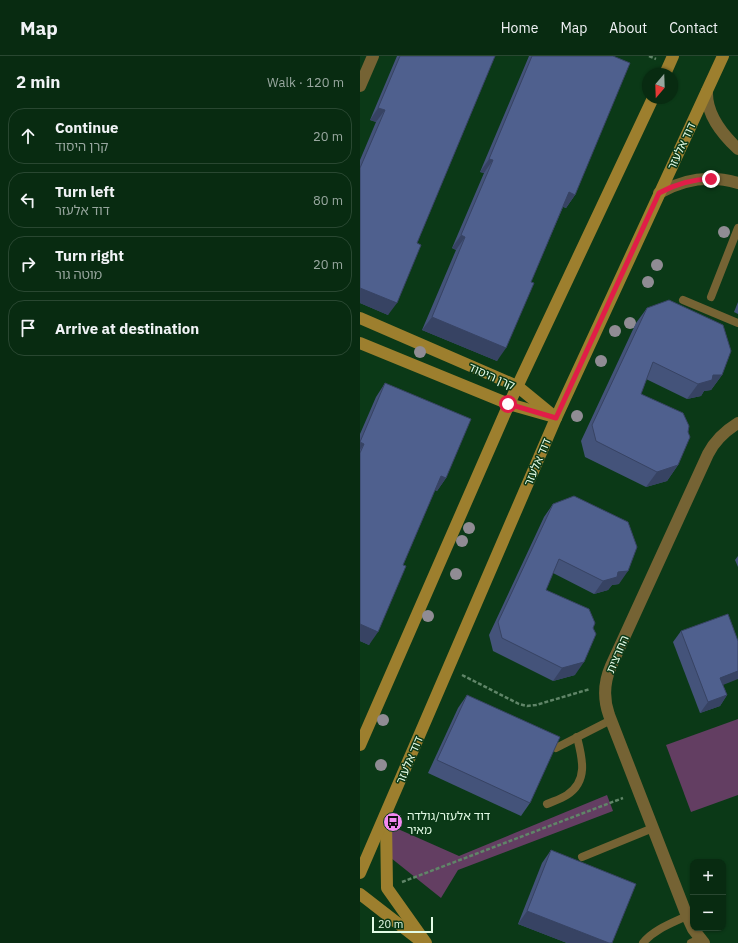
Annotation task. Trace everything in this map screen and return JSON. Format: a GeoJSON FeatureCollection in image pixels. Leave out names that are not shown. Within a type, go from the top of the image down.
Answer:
{"type":"FeatureCollection","features":[{"type":"Feature","properties":{"kind":"street"},"geometry":{"type":"LineString","coordinates":[[360,86],[373,56]]}},
{"type":"Feature","properties":{"kind":"street"},"geometry":{"type":"LineString","coordinates":[[667,68],[673,56]]}},
{"type":"Feature","properties":{"kind":"street","name":"דוד אלעזר"},"geometry":{"type":"LineString","coordinates":[[360,873],[556,418],[723,56]]}},
{"type":"Feature","properties":{"kind":"street"},"geometry":{"type":"LineString","coordinates":[[707,91],[707,105],[712,116],[724,134],[738,149]]}},
{"type":"Feature","properties":{"kind":"street"},"geometry":{"type":"LineString","coordinates":[[360,745],[508,404],[650,104]]}},
{"type":"Feature","properties":{"kind":"street"},"geometry":{"type":"LineString","coordinates":[[659,193],[677,185],[702,179],[721,179],[738,183]]}},
{"type":"Feature","properties":{"kind":"street","name":"קרן היסוד"},"geometry":{"type":"LineString","coordinates":[[360,318],[517,386],[556,418]]}},
{"type":"Feature","properties":{"kind":"street","name":"קרן היסוד"},"geometry":{"type":"LineString","coordinates":[[360,343],[508,404],[556,418]]}},
{"type":"Feature","properties":{"kind":"street","name":"החרצית"},"geometry":{"type":"LineString","coordinates":[[698,942],[611,720],[605,700],[605,684],[611,666],[708,454],[722,435],[738,423]]}},
{"type":"Feature","properties":{"kind":"street"},"geometry":{"type":"LineString","coordinates":[[386,814],[387,888],[425,943]]}},
{"type":"Feature","properties":{"kind":"street"},"geometry":{"type":"LineString","coordinates":[[360,894],[425,943]]}},
{"type":"Feature","properties":{"kind":"lane"},"geometry":{"type":"LineString","coordinates":[[711,298],[738,228]]}},
{"type":"Feature","properties":{"kind":"lane"},"geometry":{"type":"LineString","coordinates":[[683,300],[738,323]]}},
{"type":"Feature","properties":{"kind":"lane"},"geometry":{"type":"LineString","coordinates":[[556,748],[611,720]]}},
{"type":"Feature","properties":{"kind":"lane"},"geometry":{"type":"LineString","coordinates":[[547,804],[567,796],[574,790],[579,781],[583,767],[577,737]]}},
{"type":"Feature","properties":{"kind":"lane"},"geometry":{"type":"LineString","coordinates":[[582,856],[653,828]]}},
{"type":"Feature","properties":{"kind":"lane"},"geometry":{"type":"LineString","coordinates":[[643,943],[660,929],[687,916]]}},
{"type":"Feature","properties":{"kind":"path"},"geometry":{"type":"LineString","coordinates":[[449,668],[519,704],[528,706],[536,705],[605,684]]}},
{"type":"Feature","properties":{"kind":"path"},"geometry":{"type":"LineString","coordinates":[[387,888],[639,792]]}},
{"type":"Feature","properties":{"kind":"shaded area"},"geometry":{"type":"Polygon","coordinates":[[[738,719],[738,795],[691,812],[666,745],[738,719]]]}},
{"type":"Feature","properties":{"kind":"shaded area"},"geometry":{"type":"Polygon","coordinates":[[[607,795],[613,811],[458,870],[441,898],[391,858],[389,825],[459,856],[607,795]]]}},
{"type":"Feature","properties":{"kind":"building"},"geometry":{"type":"Polygon","coordinates":[[[400,56],[495,56],[417,243],[421,245],[397,303],[360,288],[360,168],[385,110],[378,108],[400,56]]]}},
{"type":"Feature","properties":{"kind":"building"},"geometry":{"type":"Polygon","coordinates":[[[532,56],[613,56],[630,63],[575,195],[569,192],[531,282],[534,283],[506,348],[432,317],[465,237],[461,235],[493,160],[489,159],[532,56]]]}},
{"type":"Feature","properties":{"kind":"building"},"geometry":{"type":"Polygon","coordinates":[[[669,300],[723,325],[731,351],[722,375],[713,375],[712,380],[698,384],[653,362],[641,394],[683,413],[689,426],[688,432],[690,437],[678,465],[657,472],[596,441],[592,425],[647,308],[669,300]]]}},
{"type":"Feature","properties":{"kind":"building"},"geometry":{"type":"Polygon","coordinates":[[[385,383],[471,419],[446,478],[441,476],[403,565],[406,566],[378,632],[360,624],[360,453],[364,444],[360,442],[385,383]]]}},
{"type":"Feature","properties":{"kind":"building"},"geometry":{"type":"Polygon","coordinates":[[[574,496],[628,522],[637,547],[628,571],[618,572],[617,577],[603,581],[559,559],[546,590],[589,609],[595,623],[593,628],[596,634],[584,662],[562,668],[502,638],[498,622],[553,504],[574,496]]]}},
{"type":"Feature","properties":{"kind":"building"},"geometry":{"type":"Polygon","coordinates":[[[728,614],[738,641],[738,671],[720,678],[727,695],[708,702],[681,631],[728,614]]]}},
{"type":"Feature","properties":{"kind":"building"},"geometry":{"type":"Polygon","coordinates":[[[467,695],[560,737],[530,803],[437,760],[467,695]]]}},
{"type":"Feature","properties":{"kind":"building"},"geometry":{"type":"Polygon","coordinates":[[[551,850],[636,884],[612,943],[527,911],[551,850]]]}},
{"type":"Feature","properties":{"kind":"place","name":"דוד אלעזר/גולדה מאיר"},"geometry":{"type":"Point","coordinates":[393,822]}},
{"type":"Feature","properties":{"kind":"route"},"geometry":{"type":"LineString","coordinates":[[508,404],[556,418],[659,193],[685,182],[711,179]]}}]}
